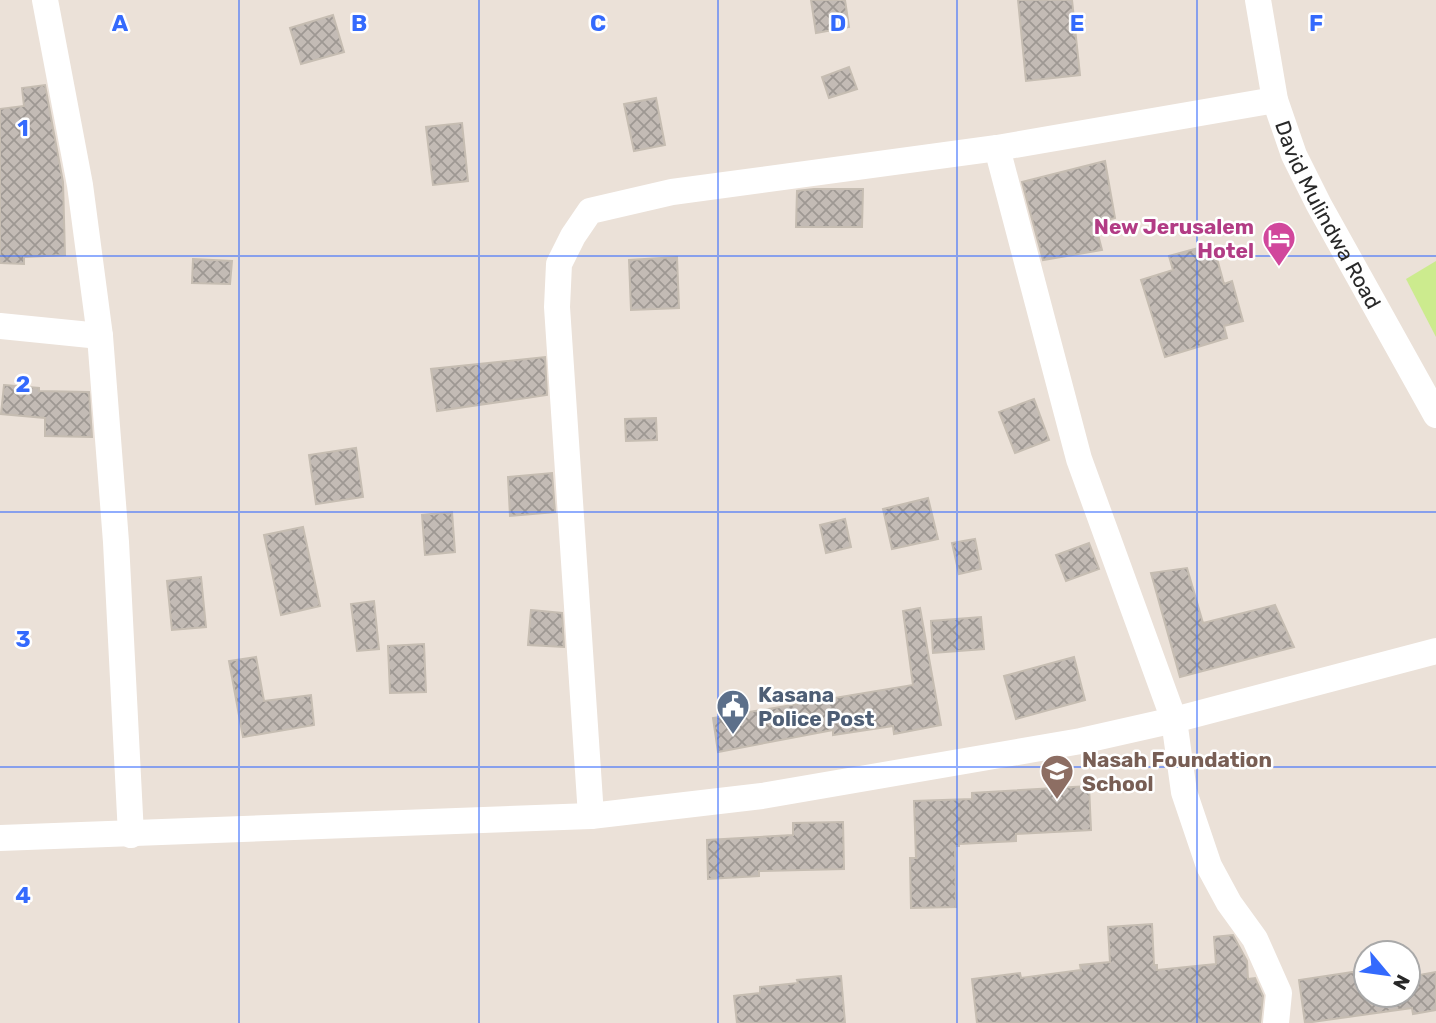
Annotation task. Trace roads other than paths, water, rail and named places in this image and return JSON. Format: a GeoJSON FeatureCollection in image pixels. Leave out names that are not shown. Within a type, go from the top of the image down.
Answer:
{"type":"FeatureCollection","features":[{"type":"Feature","properties":{"kind":"street"},"geometry":{"type":"LineString","coordinates":[[45,0],[80,185],[100,336],[116,542],[131,835]]}},
{"type":"Feature","properties":{"kind":"street","name":"David Mulindwa Road"},"geometry":{"type":"LineString","coordinates":[[1258,0],[1275,100],[1294,155],[1436,415]]}},
{"type":"Feature","properties":{"kind":"street"},"geometry":{"type":"LineString","coordinates":[[591,816],[557,307],[559,264],[573,236],[590,212],[672,192],[997,148],[1275,100]]}},
{"type":"Feature","properties":{"kind":"street"},"geometry":{"type":"LineString","coordinates":[[997,148],[1079,459],[1174,720],[1184,792],[1209,866],[1229,903],[1255,939],[1279,993],[1276,1023]]}},
{"type":"Feature","properties":{"kind":"street"},"geometry":{"type":"LineString","coordinates":[[0,326],[100,336]]}},
{"type":"Feature","properties":{"kind":"street"},"geometry":{"type":"LineString","coordinates":[[0,838],[591,816],[762,796],[1081,741],[1174,720],[1436,651]]}},
{"type":"Feature","properties":{"kind":"place","name":"New Jerusalem Hotel"},"geometry":{"type":"Point","coordinates":[1279,268]}},
{"type":"Feature","properties":{"kind":"place","name":"Kasana Police Post"},"geometry":{"type":"Point","coordinates":[733,736]}},
{"type":"Feature","properties":{"kind":"place","name":"Nasah Foundation School"},"geometry":{"type":"Point","coordinates":[1057,801]}}]}
